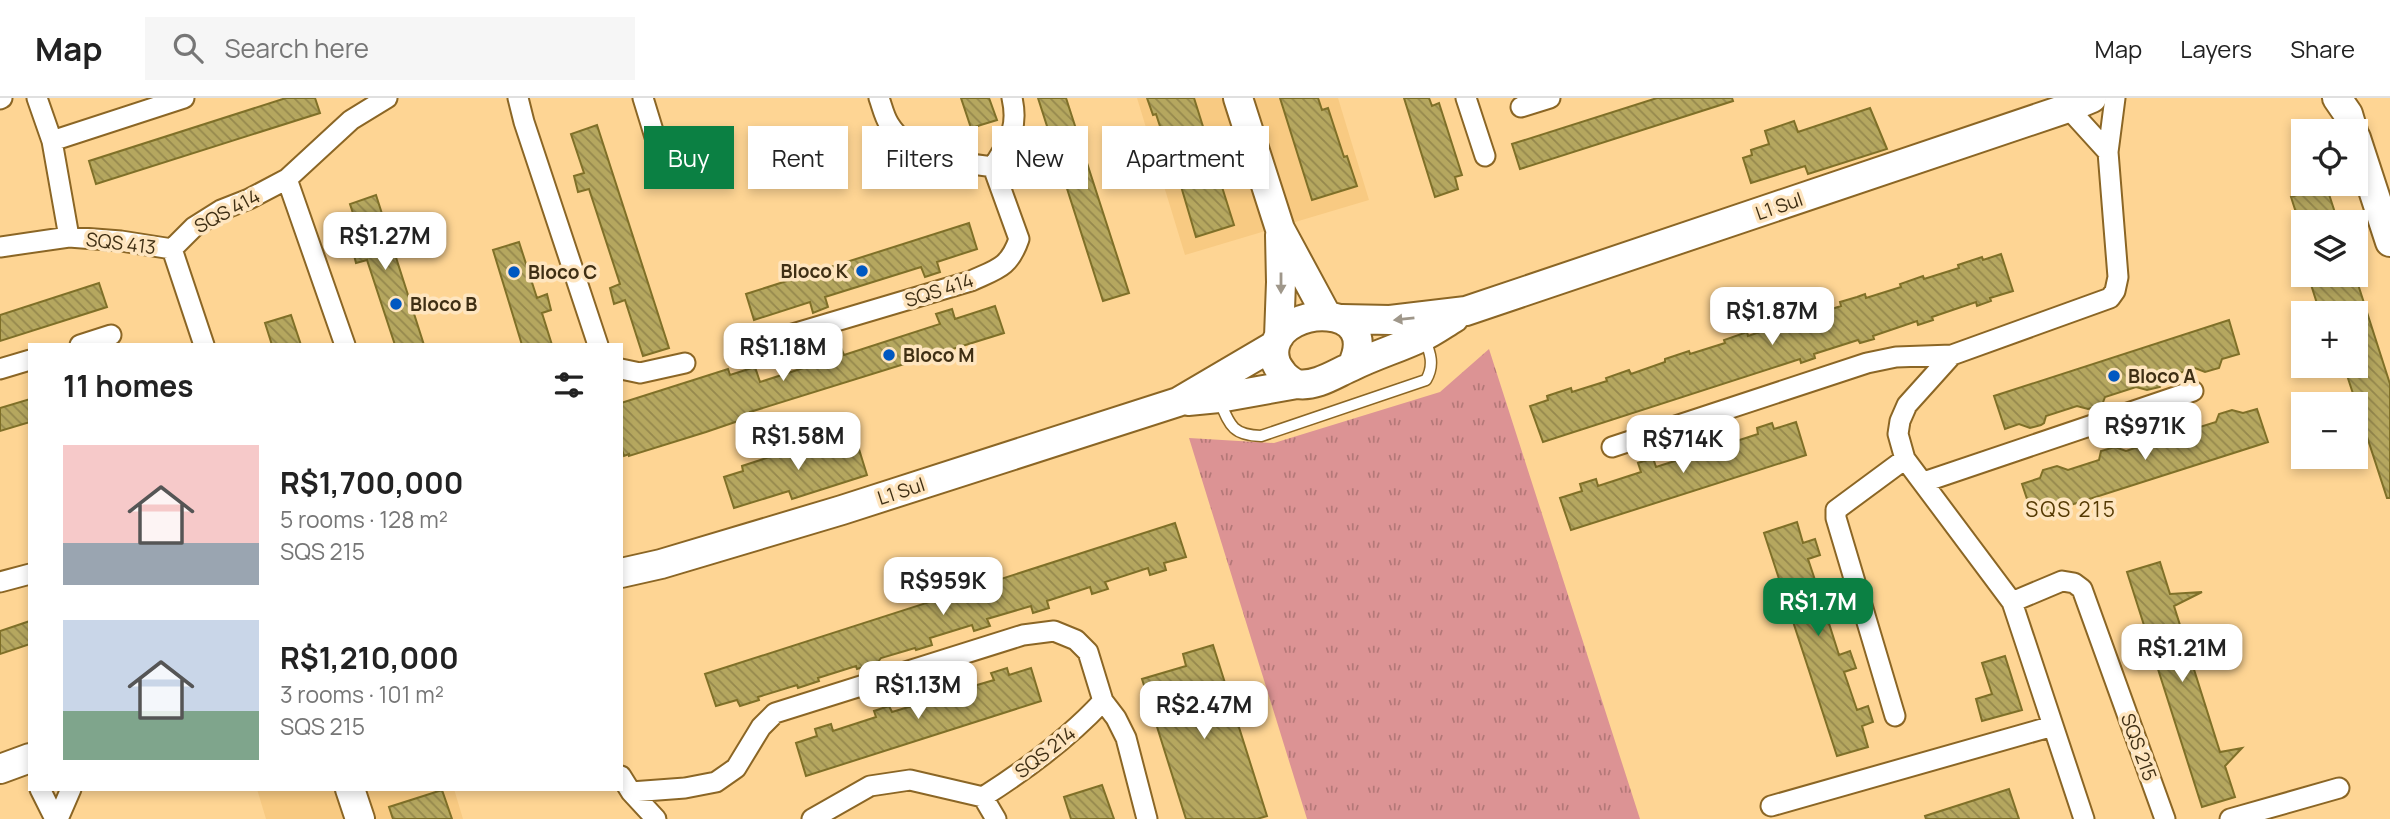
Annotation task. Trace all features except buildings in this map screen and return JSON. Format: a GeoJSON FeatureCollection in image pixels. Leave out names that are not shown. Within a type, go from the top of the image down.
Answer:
{"type":"FeatureCollection","features":[{"type":"Feature","properties":{"kind":"street","name":"SQS 413"},"geometry":{"type":"LineString","coordinates":[[37,98],[52,141],[69,237]]}},
{"type":"Feature","properties":{"kind":"street"},"geometry":{"type":"LineString","coordinates":[[52,141],[184,98]]}},
{"type":"Feature","properties":{"kind":"street","name":"SQS 414"},"geometry":{"type":"LineString","coordinates":[[172,249],[194,226],[221,210],[287,179],[351,120],[387,98]]}},
{"type":"Feature","properties":{"kind":"street"},"geometry":{"type":"LineString","coordinates":[[518,98],[597,343]]}},
{"type":"Feature","properties":{"kind":"street"},"geometry":{"type":"LineString","coordinates":[[643,98],[652,126]]}},
{"type":"Feature","properties":{"kind":"street"},"geometry":{"type":"LineString","coordinates":[[879,98],[889,124],[908,145],[945,160],[992,167]]}},
{"type":"Feature","properties":{"kind":"street"},"geometry":{"type":"LineString","coordinates":[[1012,98],[1016,113],[1014,126]]}},
{"type":"Feature","properties":{"kind":"street"},"geometry":{"type":"LineString","coordinates":[[1238,98],[1280,229],[1335,318],[1354,330],[1359,341],[1352,366],[1337,375],[1297,384],[1285,377],[1277,367],[1274,357],[1281,282],[1280,229]]}},
{"type":"Feature","properties":{"kind":"street"},"geometry":{"type":"LineString","coordinates":[[1466,98],[1485,156]]}},
{"type":"Feature","properties":{"kind":"street"},"geometry":{"type":"LineString","coordinates":[[1521,107],[1550,98]]}},
{"type":"Feature","properties":{"kind":"street"},"geometry":{"type":"LineString","coordinates":[[1612,447],[1867,363],[1896,357],[1952,355],[2110,298],[2118,278],[2108,152],[2115,98]]}},
{"type":"Feature","properties":{"kind":"street"},"geometry":{"type":"LineString","coordinates":[[2080,103],[2108,152]]}},
{"type":"Feature","properties":{"kind":"street","name":"L1 Sul"},"geometry":{"type":"LineString","coordinates":[[1335,318],[1390,320],[1466,311],[2080,103]]}},
{"type":"Feature","properties":{"kind":"street"},"geometry":{"type":"LineString","coordinates":[[2348,116],[2390,242]]}},
{"type":"Feature","properties":{"kind":"street"},"geometry":{"type":"LineString","coordinates":[[287,179],[344,343]]}},
{"type":"Feature","properties":{"kind":"street","name":"SQS 414"},"geometry":{"type":"LineString","coordinates":[[769,341],[971,281],[999,268],[1013,256],[1019,240],[1001,189]]}},
{"type":"Feature","properties":{"kind":"street","name":"SQS 413"},"geometry":{"type":"LineString","coordinates":[[0,247],[69,237],[172,249]]}},
{"type":"Feature","properties":{"kind":"street"},"geometry":{"type":"LineString","coordinates":[[172,249],[203,343]]}},
{"type":"Feature","properties":{"kind":"street","name":"L1 Sul"},"geometry":{"type":"LineString","coordinates":[[1352,366],[1424,336],[1466,311]]}},
{"type":"Feature","properties":{"kind":"street"},"geometry":{"type":"LineString","coordinates":[[1277,341],[1297,321],[1335,318]]}},
{"type":"Feature","properties":{"kind":"street"},"geometry":{"type":"LineString","coordinates":[[86,343],[111,335]]}},
{"type":"Feature","properties":{"kind":"street","name":"L1 Sul"},"geometry":{"type":"LineString","coordinates":[[1178,402],[1277,341]]}},
{"type":"Feature","properties":{"kind":"street"},"geometry":{"type":"LineString","coordinates":[[1952,355],[1907,405],[1898,434],[1905,459],[2012,602],[2084,819]]}},
{"type":"Feature","properties":{"kind":"street"},"geometry":{"type":"LineString","coordinates":[[0,369],[28,361]]}},
{"type":"Feature","properties":{"kind":"street"},"geometry":{"type":"LineString","coordinates":[[623,369],[640,373],[685,363]]}},
{"type":"Feature","properties":{"kind":"street","name":"L1 Sul"},"geometry":{"type":"LineString","coordinates":[[623,573],[661,564],[842,510],[1178,402],[1219,398],[1297,384]]}},
{"type":"Feature","properties":{"kind":"street"},"geometry":{"type":"LineString","coordinates":[[1924,482],[2193,391]]}},
{"type":"Feature","properties":{"kind":"street"},"geometry":{"type":"LineString","coordinates":[[1895,716],[1836,519],[1836,510],[1905,459]]}},
{"type":"Feature","properties":{"kind":"street"},"geometry":{"type":"LineString","coordinates":[[0,582],[28,575]]}},
{"type":"Feature","properties":{"kind":"street","name":"SQS 215"},"geometry":{"type":"LineString","coordinates":[[2012,602],[2062,581],[2074,583],[2082,589],[2165,819]]}},
{"type":"Feature","properties":{"kind":"street"},"geometry":{"type":"LineString","coordinates":[[626,784],[685,788],[716,782],[736,768],[761,727],[775,713],[1023,635],[1054,632],[1076,640],[1088,652],[1103,701],[1126,738],[1146,819]]}},
{"type":"Feature","properties":{"kind":"street","name":"SQS 214"},"geometry":{"type":"LineString","coordinates":[[983,797],[1068,737],[1103,701]]}},
{"type":"Feature","properties":{"kind":"street"},"geometry":{"type":"LineString","coordinates":[[1771,806],[2053,726]]}},
{"type":"Feature","properties":{"kind":"street"},"geometry":{"type":"LineString","coordinates":[[812,819],[870,786],[910,780],[983,797],[996,819]]}},
{"type":"Feature","properties":{"kind":"street"},"geometry":{"type":"LineString","coordinates":[[626,784],[656,819]]}},
{"type":"Feature","properties":{"kind":"street"},"geometry":{"type":"LineString","coordinates":[[2230,819],[2339,788]]}},
{"type":"Feature","properties":{"kind":"street"},"geometry":{"type":"LineString","coordinates":[[41,791],[56,819]]}},
{"type":"Feature","properties":{"kind":"street"},"geometry":{"type":"LineString","coordinates":[[56,819],[70,791]]}},
{"type":"Feature","properties":{"kind":"street"},"geometry":{"type":"LineString","coordinates":[[351,791],[360,819]]}},
{"type":"Feature","properties":{"kind":"lane"},"geometry":{"type":"LineString","coordinates":[[1219,398],[1227,419],[1234,428],[1244,435],[1261,436],[1426,380],[1431,371],[1432,355],[1424,336]]}},
{"type":"Feature","properties":{"kind":"shaded area"},"geometry":{"type":"Polygon","coordinates":[[[1137,98],[1338,98],[1369,200],[1185,255],[1165,189],[1269,189],[1269,126],[1146,126],[1137,98]]]}},
{"type":"Feature","properties":{"kind":"shaded area"},"geometry":{"type":"Polygon","coordinates":[[[258,791],[455,791],[463,819],[266,819],[258,791]]]}},
{"type":"Feature","properties":{"kind":"green space"},"geometry":{"type":"Polygon","coordinates":[[[1489,349],[1640,819],[1307,819],[1189,438],[1274,443],[1440,392],[1489,349]]]}},
{"type":"Feature","properties":{"kind":"place","name":"Bloco K"},"geometry":{"type":"Point","coordinates":[862,271]}},
{"type":"Feature","properties":{"kind":"place","name":"Bloco C"},"geometry":{"type":"Point","coordinates":[514,272]}},
{"type":"Feature","properties":{"kind":"place","name":"Bloco B"},"geometry":{"type":"Point","coordinates":[396,304]}},
{"type":"Feature","properties":{"kind":"place","name":"Bloco M"},"geometry":{"type":"Point","coordinates":[889,355]}},
{"type":"Feature","properties":{"kind":"place","name":"Bloco A"},"geometry":{"type":"Point","coordinates":[2114,376]}},
{"type":"Feature","properties":{"kind":"district","name":"SQS 215"},"geometry":{"type":"Point","coordinates":[2071,510]}}]}
